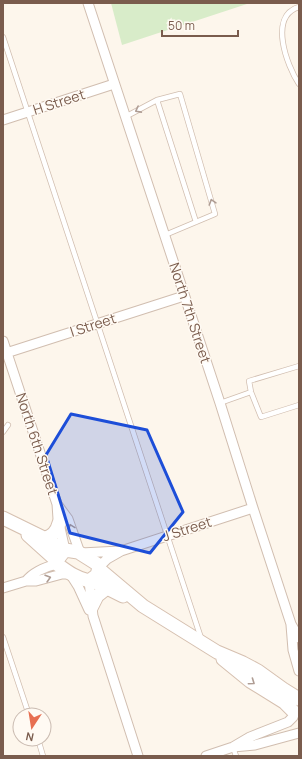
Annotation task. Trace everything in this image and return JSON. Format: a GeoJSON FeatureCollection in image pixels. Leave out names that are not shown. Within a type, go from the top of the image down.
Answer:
{"type":"FeatureCollection","features":[{"type":"Feature","properties":{"kind":"main road"},"geometry":{"type":"LineString","coordinates":[[6,520],[65,550],[81,553],[142,606]]}},
{"type":"Feature","properties":{"kind":"main road"},"geometry":{"type":"LineString","coordinates":[[6,520],[35,542],[70,574],[106,588],[142,606],[202,644],[258,671],[287,692],[297,709]]}},
{"type":"Feature","properties":{"kind":"main road"},"geometry":{"type":"LineString","coordinates":[[44,538],[48,538],[54,533],[59,523]]}},
{"type":"Feature","properties":{"kind":"main road"},"geometry":{"type":"LineString","coordinates":[[58,563],[60,556],[65,550]]}},
{"type":"Feature","properties":{"kind":"main road"},"geometry":{"type":"LineString","coordinates":[[90,581],[97,575],[99,568]]}},
{"type":"Feature","properties":{"kind":"main road"},"geometry":{"type":"LineString","coordinates":[[92,612],[97,596],[106,588]]}},
{"type":"Feature","properties":{"kind":"street","name":"North 7th Street"},"geometry":{"type":"LineString","coordinates":[[88,3],[220,403],[252,508],[291,624],[299,638]]}},
{"type":"Feature","properties":{"kind":"street","name":"H Street"},"geometry":{"type":"LineString","coordinates":[[3,120],[114,84]]}},
{"type":"Feature","properties":{"kind":"street","name":"I Street"},"geometry":{"type":"LineString","coordinates":[[5,354],[184,296]]}},
{"type":"Feature","properties":{"kind":"street","name":"North 6th Street"},"geometry":{"type":"LineString","coordinates":[[3,341],[5,354],[57,504],[59,523],[65,550]]}},
{"type":"Feature","properties":{"kind":"street"},"geometry":{"type":"LineString","coordinates":[[57,504],[68,519],[81,553]]}},
{"type":"Feature","properties":{"kind":"street","name":"J Street"},"geometry":{"type":"LineString","coordinates":[[99,568],[107,559],[121,551],[252,508]]}},
{"type":"Feature","properties":{"kind":"street","name":"J Street"},"geometry":{"type":"LineString","coordinates":[[81,553],[108,550],[121,551]]}},
{"type":"Feature","properties":{"kind":"street"},"geometry":{"type":"LineString","coordinates":[[3,588],[26,581],[40,570],[58,563]]}},
{"type":"Feature","properties":{"kind":"street"},"geometry":{"type":"LineString","coordinates":[[26,581],[36,582],[62,574],[70,574],[78,586],[92,612],[138,756]]}},
{"type":"Feature","properties":{"kind":"street"},"geometry":{"type":"LineString","coordinates":[[90,581],[92,612]]}},
{"type":"Feature","properties":{"kind":"street","name":"North 7th Street"},"geometry":{"type":"LineString","coordinates":[[291,624],[291,640],[299,671]]}},
{"type":"Feature","properties":{"kind":"street"},"geometry":{"type":"LineString","coordinates":[[206,756],[233,747],[250,737],[288,722],[293,717],[297,709]]}},
{"type":"Feature","properties":{"kind":"street"},"geometry":{"type":"LineString","coordinates":[[233,747],[261,744],[299,733]]}},
{"type":"Feature","properties":{"kind":"lane"},"geometry":{"type":"LineString","coordinates":[[299,7],[287,14],[284,19],[282,33],[290,67],[299,84]]}},
{"type":"Feature","properties":{"kind":"lane"},"geometry":{"type":"LineString","coordinates":[[3,37],[202,644]]}},
{"type":"Feature","properties":{"kind":"lane"},"geometry":{"type":"LineString","coordinates":[[125,117],[157,100],[180,94],[215,214],[165,235]]}},
{"type":"Feature","properties":{"kind":"lane"},"geometry":{"type":"LineString","coordinates":[[157,100],[196,222]]}},
{"type":"Feature","properties":{"kind":"lane"},"geometry":{"type":"LineString","coordinates":[[299,366],[249,381],[251,392],[261,417],[299,405]]}},
{"type":"Feature","properties":{"kind":"lane"},"geometry":{"type":"LineString","coordinates":[[220,403],[251,392]]}},
{"type":"Feature","properties":{"kind":"lane"},"geometry":{"type":"LineString","coordinates":[[3,432],[8,425]]}},
{"type":"Feature","properties":{"kind":"lane"},"geometry":{"type":"LineString","coordinates":[[3,637],[26,707]]}},
{"type":"Feature","properties":{"kind":"lane"},"geometry":{"type":"LineString","coordinates":[[233,747],[236,756]]}},
{"type":"Feature","properties":{"kind":"highlighted area"},"geometry":{"type":"Polygon","coordinates":[[[71,414],[147,430],[183,512],[150,553],[70,533],[46,455],[71,414]]]}},
{"type":"Feature","properties":{"kind":"green space"},"geometry":{"type":"Polygon","coordinates":[[[111,3],[250,3],[122,45],[111,3]]]}}]}
